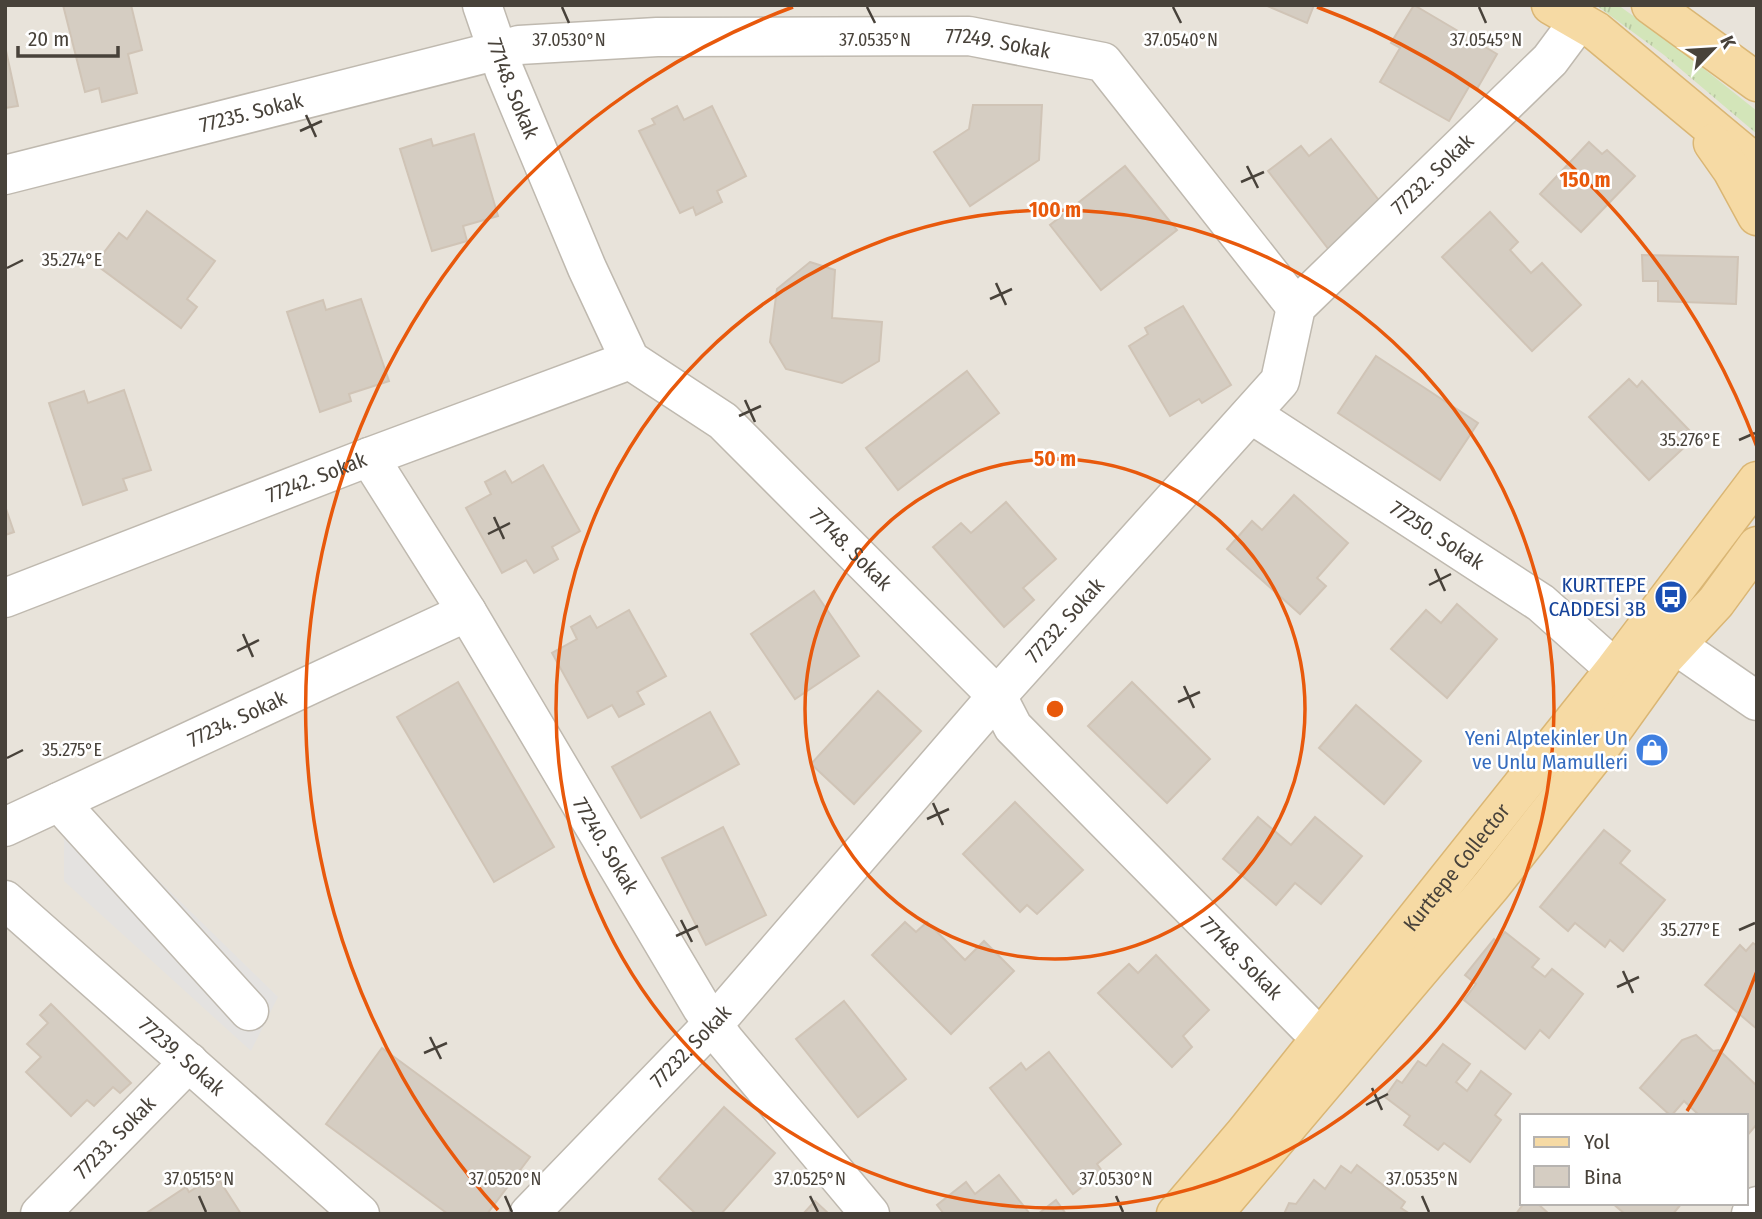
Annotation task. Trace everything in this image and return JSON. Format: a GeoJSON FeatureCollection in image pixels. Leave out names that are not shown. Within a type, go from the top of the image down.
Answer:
{"type":"FeatureCollection","features":[{"type":"Feature","properties":{"kind":"main road"},"geometry":{"type":"LineString","coordinates":[[1651,5],[1757,82]]}},
{"type":"Feature","properties":{"kind":"main road"},"geometry":{"type":"LineString","coordinates":[[1565,13],[1596,31],[1757,165]]}},
{"type":"Feature","properties":{"kind":"main road"},"geometry":{"type":"LineString","coordinates":[[1689,110],[1732,170],[1757,216]]}},
{"type":"Feature","properties":{"kind":"main road","name":"Kurttepe Collector"},"geometry":{"type":"LineString","coordinates":[[1176,1214],[1245,1133],[1615,669],[1757,481]]}},
{"type":"Feature","properties":{"kind":"main road","name":"Kurttepe Collector"},"geometry":{"type":"LineString","coordinates":[[1213,1214],[1491,886],[1596,753],[1664,658],[1716,602],[1757,546]]}},
{"type":"Feature","properties":{"kind":"street","name":"77148. Sokak"},"geometry":{"type":"LineString","coordinates":[[482,5],[497,49],[582,256],[630,360],[723,421],[996,696],[1011,724],[1307,1025],[1321,1035]]}},
{"type":"Feature","properties":{"kind":"street","name":"77232. Sokak"},"geometry":{"type":"LineString","coordinates":[[529,1214],[713,1024],[996,696],[1280,381],[1296,307],[1549,60],[1565,13]]}},
{"type":"Feature","properties":{"kind":"street","name":"77249. Sokak"},"geometry":{"type":"LineString","coordinates":[[497,49],[519,45],[657,37],[969,36],[1102,62],[1296,307]]}},
{"type":"Feature","properties":{"kind":"street","name":"77235. Sokak"},"geometry":{"type":"LineString","coordinates":[[5,175],[497,49]]}},
{"type":"Feature","properties":{"kind":"street","name":"77242. Sokak"},"geometry":{"type":"LineString","coordinates":[[5,598],[369,457],[630,360]]}},
{"type":"Feature","properties":{"kind":"street","name":"77250. Sokak"},"geometry":{"type":"LineString","coordinates":[[1251,414],[1541,603],[1615,669]]}},
{"type":"Feature","properties":{"kind":"street","name":"77240. Sokak"},"geometry":{"type":"LineString","coordinates":[[369,457],[467,612],[713,1024],[870,1214]]}},
{"type":"Feature","properties":{"kind":"street","name":"77234. Sokak"},"geometry":{"type":"LineString","coordinates":[[5,827],[467,612]]}},
{"type":"Feature","properties":{"kind":"street"},"geometry":{"type":"LineString","coordinates":[[1677,646],[1757,701]]}},
{"type":"Feature","properties":{"kind":"street"},"geometry":{"type":"LineString","coordinates":[[59,803],[249,1011]]}},
{"type":"Feature","properties":{"kind":"street","name":"77239. Sokak"},"geometry":{"type":"LineString","coordinates":[[5,900],[360,1214]]}},
{"type":"Feature","properties":{"kind":"street","name":"77233. Sokak"},"geometry":{"type":"LineString","coordinates":[[40,1214],[189,1062]]}},
{"type":"Feature","properties":{"kind":"street"},"geometry":{"type":"LineString","coordinates":[[1751,1214],[1757,1206]]}},
{"type":"Feature","properties":{"kind":"shaded area"},"geometry":{"type":"Polygon","coordinates":[[[5,5],[1757,5],[1757,1214],[5,1214],[5,5]]]}},
{"type":"Feature","properties":{"kind":"shaded area"},"geometry":{"type":"Polygon","coordinates":[[[91,814],[278,997],[251,1051],[64,881],[64,829],[91,814]]]}},
{"type":"Feature","properties":{"kind":"green space"},"geometry":{"type":"Polygon","coordinates":[[[1596,5],[1618,5],[1674,45],[1757,111],[1757,134],[1664,55],[1596,5]]]}},
{"type":"Feature","properties":{"kind":"building"},"geometry":{"type":"Polygon","coordinates":[[[63,5],[131,5],[142,50],[128,54],[137,93],[102,102],[99,88],[85,92],[63,5]]]}},
{"type":"Feature","properties":{"kind":"building"},"geometry":{"type":"Polygon","coordinates":[[[1265,5],[1314,5],[1307,23],[1265,5]]]}},
{"type":"Feature","properties":{"kind":"building"},"geometry":{"type":"Polygon","coordinates":[[[1414,5],[1497,54],[1477,89],[1470,85],[1449,121],[1380,82],[1400,48],[1391,43],[1414,5]]]}},
{"type":"Feature","properties":{"kind":"building"},"geometry":{"type":"Polygon","coordinates":[[[5,46],[18,106],[5,108],[5,46]]]}},
{"type":"Feature","properties":{"kind":"building"},"geometry":{"type":"Polygon","coordinates":[[[973,105],[1042,105],[1039,160],[970,206],[934,152],[969,129],[973,105]]]}},
{"type":"Feature","properties":{"kind":"building"},"geometry":{"type":"Polygon","coordinates":[[[677,106],[684,120],[712,106],[746,176],[717,191],[722,202],[696,215],[693,207],[680,213],[639,131],[655,124],[652,119],[677,106]]]}},
{"type":"Feature","properties":{"kind":"building"},"geometry":{"type":"Polygon","coordinates":[[[474,134],[498,216],[463,226],[467,241],[432,251],[400,149],[431,139],[433,146],[474,134]]]}},
{"type":"Feature","properties":{"kind":"building"},"geometry":{"type":"Polygon","coordinates":[[[1331,139],[1381,203],[1333,255],[1268,171],[1301,146],[1309,156],[1331,139]]]}},
{"type":"Feature","properties":{"kind":"building"},"geometry":{"type":"Polygon","coordinates":[[[1589,142],[1602,154],[1607,150],[1635,176],[1581,232],[1540,194],[1589,142]]]}},
{"type":"Feature","properties":{"kind":"building"},"geometry":{"type":"Polygon","coordinates":[[[1125,166],[1177,230],[1101,290],[1050,225],[1125,166]]]}},
{"type":"Feature","properties":{"kind":"building"},"geometry":{"type":"Polygon","coordinates":[[[147,211],[215,261],[187,299],[197,307],[181,328],[95,264],[119,233],[127,239],[147,211]]]}},
{"type":"Feature","properties":{"kind":"building"},"geometry":{"type":"Polygon","coordinates":[[[1490,212],[1518,242],[1510,250],[1531,273],[1542,263],[1581,305],[1532,351],[1442,257],[1490,212]]]}},
{"type":"Feature","properties":{"kind":"building"},"geometry":{"type":"Polygon","coordinates":[[[1642,255],[1738,257],[1736,304],[1658,301],[1658,281],[1643,281],[1642,255]]]}},
{"type":"Feature","properties":{"kind":"building"},"geometry":{"type":"Polygon","coordinates":[[[810,262],[835,270],[832,318],[882,322],[879,361],[842,383],[786,369],[770,342],[777,289],[810,262]]]}},
{"type":"Feature","properties":{"kind":"building"},"geometry":{"type":"Polygon","coordinates":[[[361,299],[389,381],[349,394],[351,401],[320,412],[287,312],[323,300],[326,310],[361,299]]]}},
{"type":"Feature","properties":{"kind":"building"},"geometry":{"type":"Polygon","coordinates":[[[1183,306],[1231,385],[1202,403],[1199,399],[1170,416],[1129,346],[1148,334],[1145,328],[1183,306]]]}},
{"type":"Feature","properties":{"kind":"building"},"geometry":{"type":"Polygon","coordinates":[[[1376,356],[1478,423],[1440,480],[1338,413],[1376,356]]]}},
{"type":"Feature","properties":{"kind":"building"},"geometry":{"type":"Polygon","coordinates":[[[967,371],[999,413],[898,490],[866,448],[967,371]]]}},
{"type":"Feature","properties":{"kind":"building"},"geometry":{"type":"Polygon","coordinates":[[[1629,379],[1637,387],[1642,381],[1689,430],[1683,436],[1689,443],[1649,480],[1589,417],[1629,379]]]}},
{"type":"Feature","properties":{"kind":"building"},"geometry":{"type":"Polygon","coordinates":[[[124,390],[151,470],[123,479],[127,490],[83,505],[49,403],[84,391],[88,403],[124,390]]]}},
{"type":"Feature","properties":{"kind":"building"},"geometry":{"type":"Polygon","coordinates":[[[543,465],[580,531],[552,547],[558,559],[534,573],[526,560],[502,573],[466,508],[491,494],[485,482],[505,471],[512,483],[543,465]]]}},
{"type":"Feature","properties":{"kind":"building"},"geometry":{"type":"Polygon","coordinates":[[[1294,495],[1348,543],[1317,578],[1326,586],[1300,614],[1227,549],[1252,521],[1262,530],[1294,495]]]}},
{"type":"Feature","properties":{"kind":"building"},"geometry":{"type":"Polygon","coordinates":[[[1006,502],[1056,559],[1023,588],[1034,600],[1004,627],[933,547],[961,523],[971,533],[1006,502]]]}},
{"type":"Feature","properties":{"kind":"building"},"geometry":{"type":"Polygon","coordinates":[[[5,506],[14,532],[5,535],[5,506]]]}},
{"type":"Feature","properties":{"kind":"building"},"geometry":{"type":"Polygon","coordinates":[[[814,591],[859,656],[795,699],[751,634],[814,591]]]}},
{"type":"Feature","properties":{"kind":"building"},"geometry":{"type":"Polygon","coordinates":[[[1457,604],[1497,639],[1447,698],[1391,649],[1426,610],[1441,623],[1457,604]]]}},
{"type":"Feature","properties":{"kind":"building"},"geometry":{"type":"Polygon","coordinates":[[[629,610],[666,676],[637,692],[644,704],[619,717],[612,705],[588,718],[552,653],[577,639],[571,627],[590,616],[597,628],[629,610]]]}},
{"type":"Feature","properties":{"kind":"building"},"geometry":{"type":"Polygon","coordinates":[[[458,682],[554,847],[494,882],[397,717],[458,682]]]}},
{"type":"Feature","properties":{"kind":"building"},"geometry":{"type":"Polygon","coordinates":[[[1132,682],[1210,759],[1167,803],[1088,726],[1132,682]]]}},
{"type":"Feature","properties":{"kind":"building"},"geometry":{"type":"Polygon","coordinates":[[[878,691],[921,731],[854,804],[811,764],[878,691]]]}},
{"type":"Feature","properties":{"kind":"building"},"geometry":{"type":"Polygon","coordinates":[[[1356,705],[1421,761],[1384,804],[1319,748],[1356,705]]]}},
{"type":"Feature","properties":{"kind":"building"},"geometry":{"type":"Polygon","coordinates":[[[710,712],[739,764],[641,818],[612,767],[710,712]]]}},
{"type":"Feature","properties":{"kind":"building"},"geometry":{"type":"Polygon","coordinates":[[[1015,802],[1083,870],[1037,914],[1027,905],[1020,912],[963,854],[1015,802]]]}},
{"type":"Feature","properties":{"kind":"building"},"geometry":{"type":"Polygon","coordinates":[[[1258,817],[1291,845],[1315,817],[1362,856],[1321,904],[1295,883],[1276,905],[1223,859],[1258,817]]]}},
{"type":"Feature","properties":{"kind":"building"},"geometry":{"type":"Polygon","coordinates":[[[723,827],[766,915],[706,945],[662,858],[723,827]]]}},
{"type":"Feature","properties":{"kind":"building"},"geometry":{"type":"Polygon","coordinates":[[[1604,830],[1630,851],[1620,863],[1665,900],[1623,951],[1610,940],[1605,947],[1575,923],[1568,931],[1540,907],[1604,830]]]}},
{"type":"Feature","properties":{"kind":"building"},"geometry":{"type":"Polygon","coordinates":[[[905,922],[916,932],[927,922],[965,960],[984,941],[1014,971],[951,1034],[872,955],[905,922]]]}},
{"type":"Feature","properties":{"kind":"building"},"geometry":{"type":"Polygon","coordinates":[[[1505,932],[1539,959],[1532,967],[1545,977],[1552,969],[1583,994],[1549,1038],[1540,1030],[1525,1049],[1464,1000],[1476,984],[1465,975],[1494,939],[1497,942],[1505,932]]]}},
{"type":"Feature","properties":{"kind":"building"},"geometry":{"type":"Polygon","coordinates":[[[1753,943],[1757,946],[1757,1029],[1705,985],[1740,945],[1746,951],[1753,943]]]}},
{"type":"Feature","properties":{"kind":"building"},"geometry":{"type":"Polygon","coordinates":[[[1156,955],[1209,1010],[1183,1036],[1192,1047],[1172,1067],[1098,993],[1129,964],[1138,973],[1156,955]]]}},
{"type":"Feature","properties":{"kind":"building"},"geometry":{"type":"Polygon","coordinates":[[[844,1001],[906,1079],[858,1117],[796,1039],[844,1001]]]}},
{"type":"Feature","properties":{"kind":"building"},"geometry":{"type":"Polygon","coordinates":[[[51,1004],[131,1083],[120,1093],[113,1087],[94,1106],[87,1100],[71,1116],[26,1072],[41,1057],[27,1044],[48,1023],[40,1015],[51,1004]]]}},
{"type":"Feature","properties":{"kind":"building"},"geometry":{"type":"Polygon","coordinates":[[[1696,1035],[1713,1051],[1719,1050],[1757,1086],[1757,1124],[1748,1135],[1748,1114],[1698,1114],[1684,1101],[1673,1114],[1669,1114],[1640,1088],[1682,1040],[1696,1035]]]}},
{"type":"Feature","properties":{"kind":"building"},"geometry":{"type":"Polygon","coordinates":[[[1443,1044],[1470,1064],[1456,1082],[1467,1091],[1481,1071],[1511,1094],[1495,1115],[1501,1120],[1470,1162],[1444,1143],[1438,1150],[1404,1125],[1410,1116],[1385,1097],[1397,1080],[1402,1083],[1418,1061],[1426,1066],[1443,1044]]]}},
{"type":"Feature","properties":{"kind":"building"},"geometry":{"type":"Polygon","coordinates":[[[382,1048],[530,1157],[487,1214],[448,1214],[326,1124],[382,1048]]]}},
{"type":"Feature","properties":{"kind":"building"},"geometry":{"type":"Polygon","coordinates":[[[1049,1052],[1121,1144],[1097,1164],[1102,1171],[1073,1194],[990,1088],[1021,1063],[1026,1070],[1049,1052]]]}},
{"type":"Feature","properties":{"kind":"building"},"geometry":{"type":"Polygon","coordinates":[[[724,1107],[775,1153],[721,1214],[696,1214],[659,1179],[724,1107]]]}},
{"type":"Feature","properties":{"kind":"building"},"geometry":{"type":"Polygon","coordinates":[[[1357,1165],[1405,1202],[1401,1208],[1410,1214],[1284,1214],[1289,1203],[1296,1204],[1314,1180],[1325,1189],[1341,1166],[1351,1173],[1357,1165]]]}},
{"type":"Feature","properties":{"kind":"building"},"geometry":{"type":"Polygon","coordinates":[[[216,1175],[241,1214],[145,1214],[186,1187],[189,1192],[216,1175]]]}},
{"type":"Feature","properties":{"kind":"building"},"geometry":{"type":"Polygon","coordinates":[[[999,1175],[1030,1214],[944,1214],[937,1205],[966,1182],[975,1194],[999,1175]]]}},
{"type":"Feature","properties":{"kind":"building"},"geometry":{"type":"Polygon","coordinates":[[[1056,1200],[1066,1214],[1038,1214],[1056,1200]]]}},
{"type":"Feature","properties":{"kind":"building"},"geometry":{"type":"Polygon","coordinates":[[[815,1201],[829,1214],[803,1214],[815,1201]]]}},
{"type":"Feature","properties":{"kind":"building"},"geometry":{"type":"Polygon","coordinates":[[[1523,1205],[1539,1205],[1549,1214],[1516,1214],[1523,1205]]]}},
{"type":"Feature","properties":{"kind":"building"},"geometry":{"type":"Polygon","coordinates":[[[1614,1205],[1680,1205],[1673,1214],[1625,1214],[1614,1205]]]}},
{"type":"Feature","properties":{"kind":"place","name":"KURTTEPE CADDESİ 3B"},"geometry":{"type":"Point","coordinates":[1671,597]}},
{"type":"Feature","properties":{"kind":"place","name":"Yeni Alptekinler Un ve Unlu Mamulleri"},"geometry":{"type":"Point","coordinates":[1652,750]}}]}
